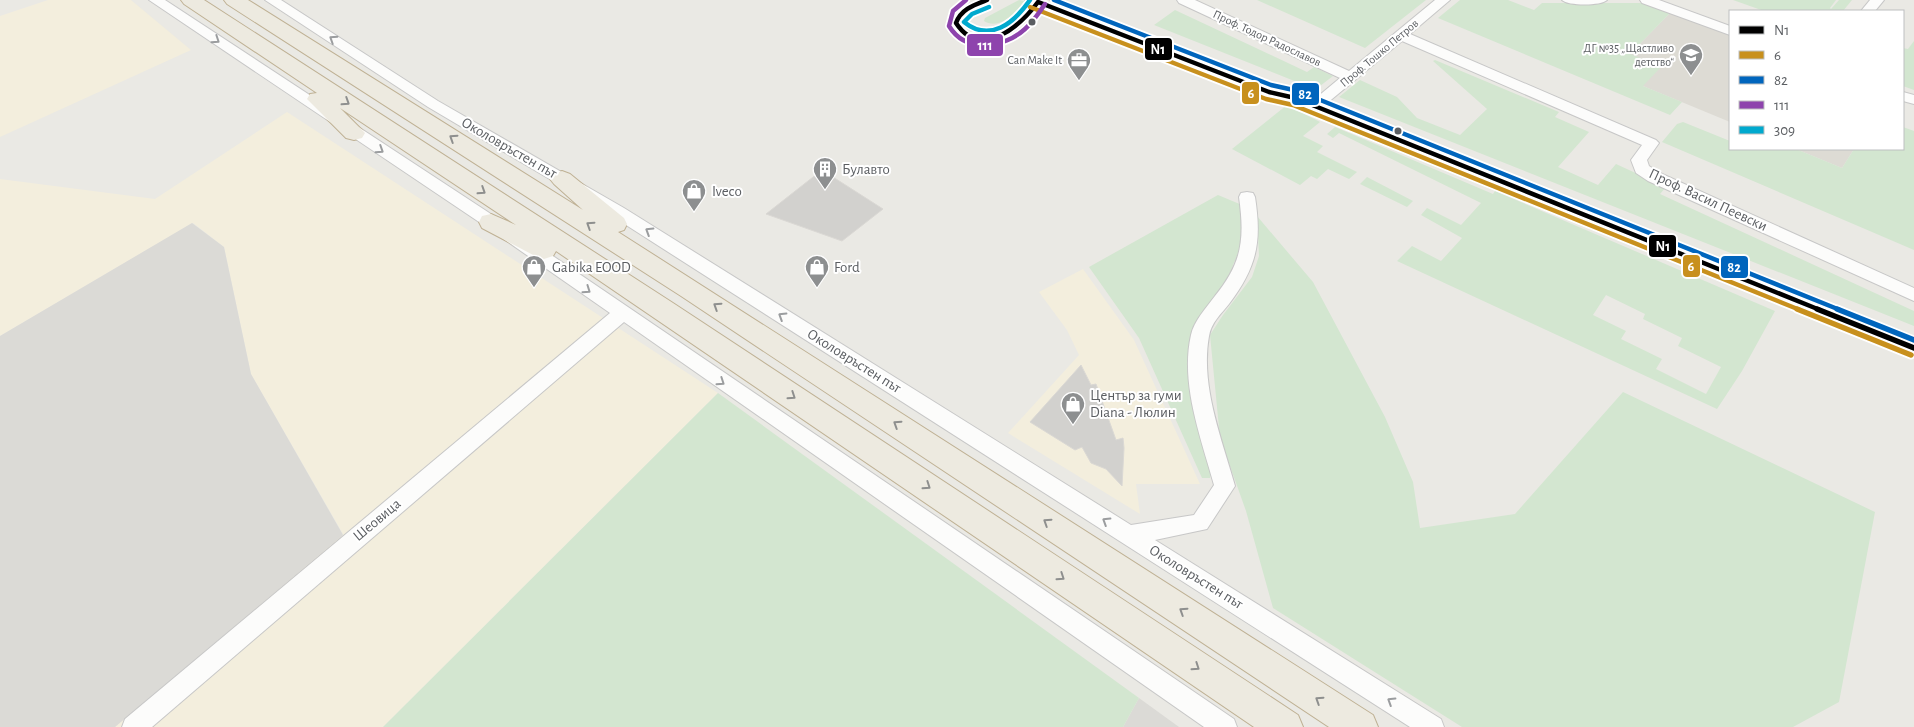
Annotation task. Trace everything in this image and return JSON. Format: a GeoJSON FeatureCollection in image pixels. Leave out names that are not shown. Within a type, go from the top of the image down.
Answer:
{"type":"FeatureCollection","features":[{"type":"Feature","properties":{"kind":"highway"},"geometry":{"type":"LineString","coordinates":[[191,0],[664,310],[1286,727]]}},
{"type":"Feature","properties":{"kind":"highway","name":"Околовръстен път"},"geometry":{"type":"LineString","coordinates":[[234,0],[690,289],[1360,727]]}},
{"type":"Feature","properties":{"kind":"highway"},"geometry":{"type":"LineString","coordinates":[[262,46],[354,133]]}},
{"type":"Feature","properties":{"kind":"highway"},"geometry":{"type":"LineString","coordinates":[[308,46],[433,104]]}},
{"type":"Feature","properties":{"kind":"highway"},"geometry":{"type":"LineString","coordinates":[[562,179],[690,289]]}},
{"type":"Feature","properties":{"kind":"highway"},"geometry":{"type":"LineString","coordinates":[[490,222],[664,310]]}},
{"type":"Feature","properties":{"kind":"main road"},"geometry":{"type":"LineString","coordinates":[[1069,0],[1273,84],[1295,98]]}},
{"type":"Feature","properties":{"kind":"main road"},"geometry":{"type":"LineString","coordinates":[[1037,1],[1269,92],[1295,98],[1914,348]]}},
{"type":"Feature","properties":{"kind":"street"},"geometry":{"type":"LineString","coordinates":[[156,0],[490,222],[1225,727]]}},
{"type":"Feature","properties":{"kind":"street","name":"Околовръстен път"},"geometry":{"type":"LineString","coordinates":[[272,0],[433,104],[626,217],[1432,727]]}},
{"type":"Feature","properties":{"kind":"street","name":"Проф. Тодор Радославов"},"geometry":{"type":"LineString","coordinates":[[1184,0],[1350,76]]}},
{"type":"Feature","properties":{"kind":"street","name":"Проф. Тошко Петров"},"geometry":{"type":"LineString","coordinates":[[1315,106],[1443,0]]}},
{"type":"Feature","properties":{"kind":"street"},"geometry":{"type":"LineString","coordinates":[[1569,0],[1600,0]]}},
{"type":"Feature","properties":{"kind":"street"},"geometry":{"type":"LineString","coordinates":[[1647,0],[1729,31]]}},
{"type":"Feature","properties":{"kind":"street"},"geometry":{"type":"LineString","coordinates":[[1869,10],[1877,0]]}},
{"type":"Feature","properties":{"kind":"street","name":"Проф. Васил Пеевски"},"geometry":{"type":"LineString","coordinates":[[1401,35],[1652,143],[1639,160],[1642,169],[1654,177],[1914,295]]}},
{"type":"Feature","properties":{"kind":"street"},"geometry":{"type":"LineString","coordinates":[[1129,535],[1200,522],[1225,486],[1199,388],[1200,334],[1213,311],[1232,286],[1249,256],[1252,226],[1247,197]]}},
{"type":"Feature","properties":{"kind":"street","name":"Шеовица"},"geometry":{"type":"LineString","coordinates":[[134,727],[622,314]]}},
{"type":"Feature","properties":{"kind":"shaded area"},"geometry":{"type":"Polygon","coordinates":[[[48,0],[131,0],[191,50],[0,137],[0,16],[48,0]]]}},
{"type":"Feature","properties":{"kind":"shaded area","name":"ДГ №35 „Щастливо детство“"},"geometry":{"type":"Polygon","coordinates":[[[1670,13],[1729,35],[1729,122],[1643,86],[1630,54],[1670,13]]]}},
{"type":"Feature","properties":{"kind":"shaded area"},"geometry":{"type":"Polygon","coordinates":[[[287,112],[718,393],[383,727],[115,727],[343,534],[251,374],[224,247],[193,223],[0,336],[0,179],[155,199],[287,112]]]}},
{"type":"Feature","properties":{"kind":"shaded area"},"geometry":{"type":"Polygon","coordinates":[[[1798,150],[1853,150],[1842,168],[1798,150]]]}},
{"type":"Feature","properties":{"kind":"shaded area"},"geometry":{"type":"Polygon","coordinates":[[[192,223],[224,247],[251,374],[343,535],[115,727],[0,727],[0,336],[192,223]]]}},
{"type":"Feature","properties":{"kind":"shaded area","name":"Център за гуми Diana - Люлин"},"geometry":{"type":"Polygon","coordinates":[[[1083,269],[1134,340],[1200,484],[1136,484],[1140,514],[1008,433],[1079,355],[1067,330],[1039,292],[1083,269]]]}},
{"type":"Feature","properties":{"kind":"shaded area"},"geometry":{"type":"Polygon","coordinates":[[[1139,698],[1179,727],[1123,727],[1139,698]]]}},
{"type":"Feature","properties":{"kind":"green space"},"geometry":{"type":"Polygon","coordinates":[[[1019,0],[1028,2],[1008,19],[996,24],[984,21],[985,18],[1019,0]]]}},
{"type":"Feature","properties":{"kind":"green space"},"geometry":{"type":"Polygon","coordinates":[[[1257,0],[1426,0],[1365,48],[1257,0]]]}},
{"type":"Feature","properties":{"kind":"green space"},"geometry":{"type":"Polygon","coordinates":[[[1460,0],[1508,0],[1534,10],[1542,3],[1645,3],[1670,13],[1630,54],[1661,67],[1643,86],[1682,102],[1670,115],[1438,18],[1460,0]]]}},
{"type":"Feature","properties":{"kind":"green space"},"geometry":{"type":"Polygon","coordinates":[[[1733,0],[1836,0],[1831,9],[1839,0],[1852,0],[1844,10],[1761,10],[1733,0]]]}},
{"type":"Feature","properties":{"kind":"green space"},"geometry":{"type":"Polygon","coordinates":[[[1175,10],[1307,72],[1314,67],[1333,76],[1320,86],[1307,86],[1154,25],[1175,10]]]}},
{"type":"Feature","properties":{"kind":"green space"},"geometry":{"type":"Polygon","coordinates":[[[1914,41],[1914,90],[1904,86],[1904,48],[1908,49],[1914,41]]]}},
{"type":"Feature","properties":{"kind":"green space"},"geometry":{"type":"Polygon","coordinates":[[[1435,60],[1559,112],[1555,117],[1589,132],[1558,167],[1598,185],[1616,164],[1666,187],[1660,194],[1914,311],[1914,326],[1339,97],[1360,80],[1397,97],[1417,118],[1460,135],[1487,109],[1433,61],[1435,60]]]}},
{"type":"Feature","properties":{"kind":"green space"},"geometry":{"type":"Polygon","coordinates":[[[1287,105],[1320,122],[1303,136],[1323,146],[1317,152],[1357,172],[1349,179],[1328,169],[1317,179],[1311,176],[1300,185],[1232,149],[1287,105]]]}},
{"type":"Feature","properties":{"kind":"green space"},"geometry":{"type":"Polygon","coordinates":[[[1683,122],[1729,141],[1729,150],[1798,150],[1842,168],[1853,150],[1904,150],[1904,127],[1914,131],[1914,250],[1662,142],[1677,124],[1683,122]]]}},
{"type":"Feature","properties":{"kind":"green space"},"geometry":{"type":"Polygon","coordinates":[[[1335,127],[1493,194],[1495,191],[1775,311],[1742,371],[1717,409],[1397,261],[1412,246],[1441,261],[1462,238],[1421,215],[1427,208],[1461,225],[1481,203],[1339,133],[1333,138],[1327,134],[1335,127]],[[1606,295],[1593,315],[1626,331],[1621,339],[1662,359],[1656,369],[1706,394],[1721,367],[1678,346],[1682,338],[1643,319],[1645,314],[1606,295]]]}},
{"type":"Feature","properties":{"kind":"green space"},"geometry":{"type":"Polygon","coordinates":[[[1367,177],[1413,201],[1407,207],[1360,184],[1367,177]]]}},
{"type":"Feature","properties":{"kind":"green space"},"geometry":{"type":"Polygon","coordinates":[[[1218,195],[1242,205],[1244,239],[1228,277],[1192,333],[1189,379],[1212,470],[1210,478],[1202,478],[1139,338],[1089,267],[1218,195]]]}},
{"type":"Feature","properties":{"kind":"green space"},"geometry":{"type":"Polygon","coordinates":[[[1257,216],[1313,282],[1385,417],[1413,482],[1420,528],[1515,514],[1623,392],[1875,512],[1839,702],[1793,727],[1462,727],[1273,608],[1246,511],[1220,438],[1210,335],[1252,277],[1259,256],[1257,216]]]}},
{"type":"Feature","properties":{"kind":"green space"},"geometry":{"type":"Polygon","coordinates":[[[718,393],[1139,698],[1123,727],[383,727],[718,393]]]}},
{"type":"Feature","properties":{"kind":"building","name":"Булавто"},"geometry":{"type":"Polygon","coordinates":[[[822,170],[883,209],[842,241],[766,214],[822,170]]]}},
{"type":"Feature","properties":{"kind":"building","name":"Център за гуми Diana - Люлин"},"geometry":{"type":"Polygon","coordinates":[[[1081,365],[1091,385],[1096,384],[1116,440],[1123,438],[1122,486],[1106,469],[1091,463],[1082,447],[1075,450],[1030,422],[1081,365]]]}},
{"type":"Feature","properties":{"kind":"transit line","name":"111"},"geometry":{"type":"LineString","coordinates":[[966,0],[953,11],[949,26],[960,39],[977,45],[999,44],[1017,35],[1033,22],[1045,4]]}},
{"type":"Feature","properties":{"kind":"transit line","name":"N1"},"geometry":{"type":"LineString","coordinates":[[987,0],[964,10],[958,18],[956,23],[968,35],[984,39],[1003,35],[1019,24],[1038,2],[1269,92],[1295,98],[1914,348]]}},
{"type":"Feature","properties":{"kind":"transit line","name":"309"},"geometry":{"type":"LineString","coordinates":[[989,7],[972,14],[964,22],[972,29],[982,32],[1001,28],[1018,15],[1030,0]]}},
{"type":"Feature","properties":{"kind":"transit line","name":"82"},"geometry":{"type":"LineString","coordinates":[[1054,0],[1271,85],[1298,91],[1914,340]]}},
{"type":"Feature","properties":{"kind":"transit line","name":"6"},"geometry":{"type":"LineString","coordinates":[[1030,7],[1266,99],[1293,105],[1911,355]]}},
{"type":"Feature","properties":{"kind":"place","name":"ДГ №35 „Щастливо детство“"},"geometry":{"type":"Point","coordinates":[1691,76]}},
{"type":"Feature","properties":{"kind":"place","name":"Can Make It"},"geometry":{"type":"Point","coordinates":[1079,81]}},
{"type":"Feature","properties":{"kind":"place","name":"Булавто"},"geometry":{"type":"Point","coordinates":[825,190]}},
{"type":"Feature","properties":{"kind":"place","name":"Iveco"},"geometry":{"type":"Point","coordinates":[694,212]}},
{"type":"Feature","properties":{"kind":"place","name":"Gabika EOOD"},"geometry":{"type":"Point","coordinates":[534,288]}},
{"type":"Feature","properties":{"kind":"place","name":"Ford"},"geometry":{"type":"Point","coordinates":[817,288]}},
{"type":"Feature","properties":{"kind":"place","name":"Център за гуми Diana - Люлин"},"geometry":{"type":"Point","coordinates":[1073,425]}}]}
